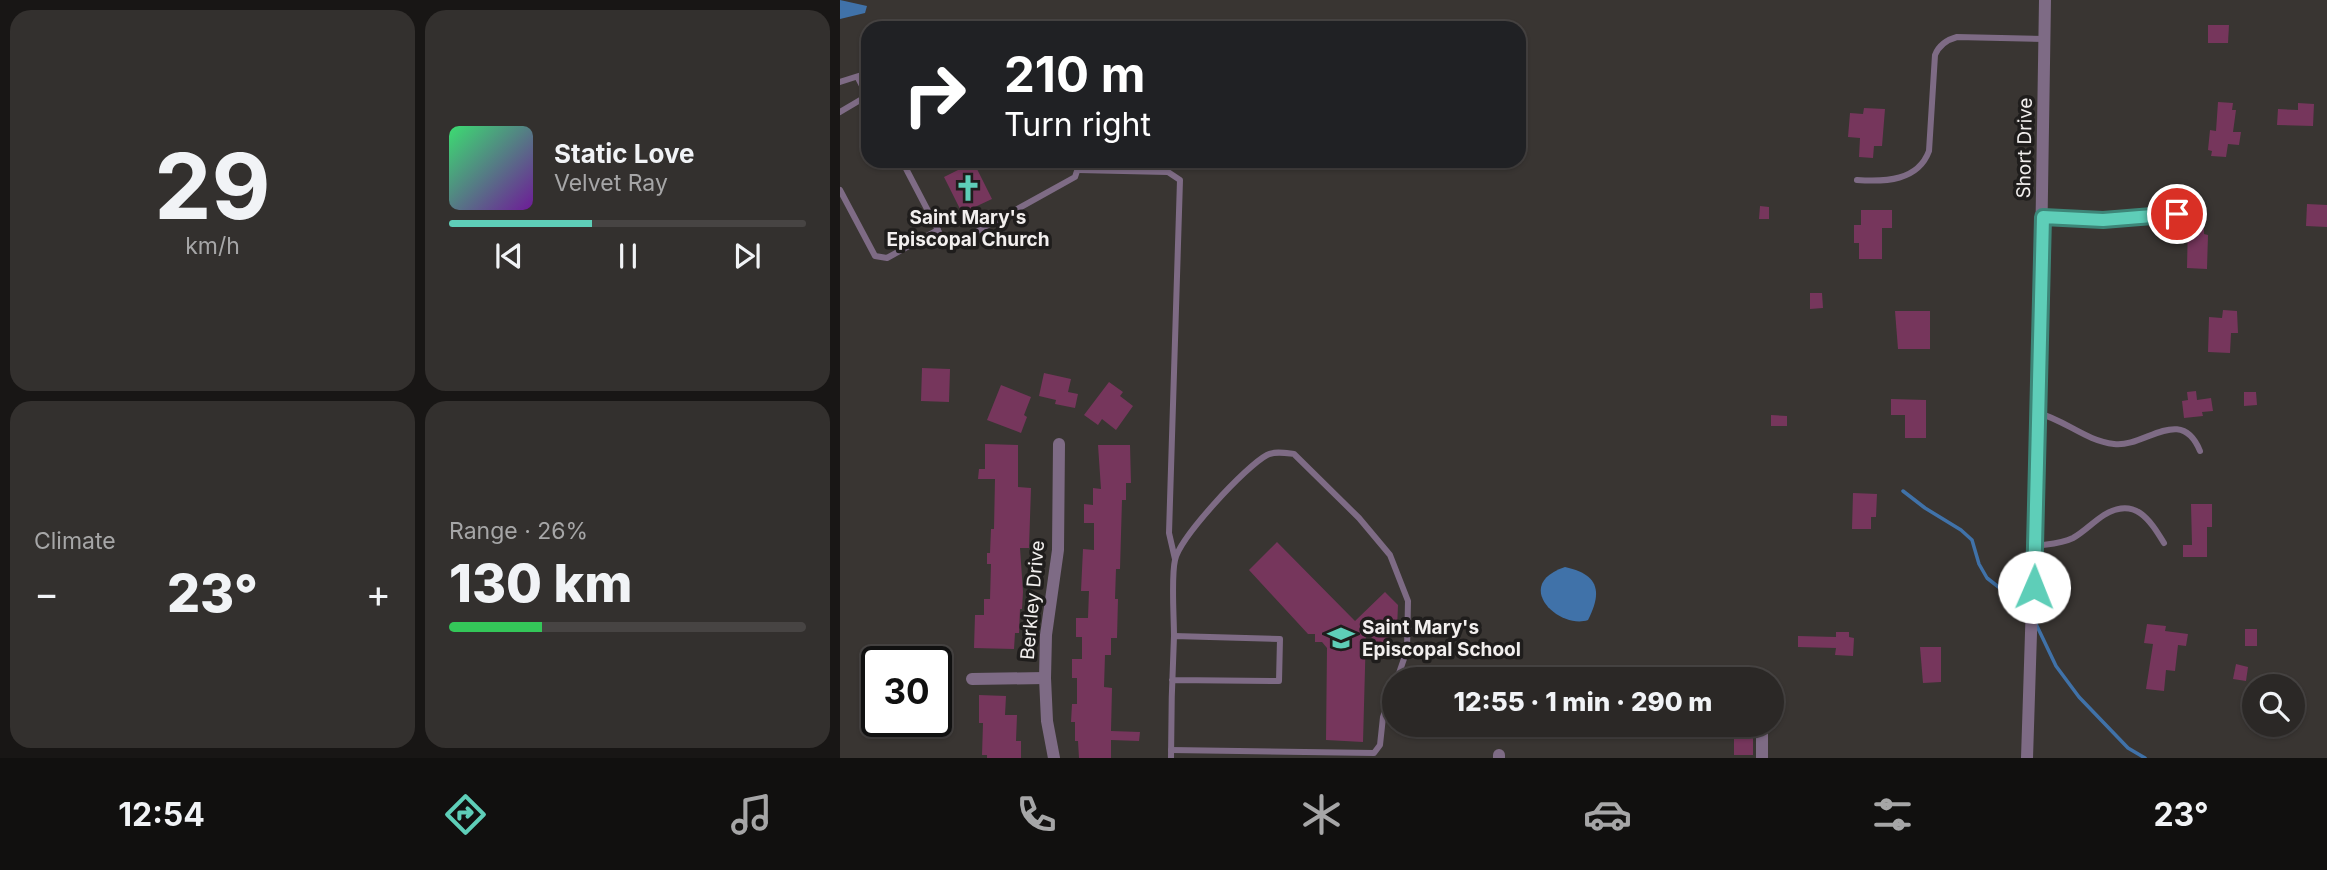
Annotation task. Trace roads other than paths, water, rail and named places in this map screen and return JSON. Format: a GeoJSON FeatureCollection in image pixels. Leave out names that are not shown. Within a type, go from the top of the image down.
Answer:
{"type":"FeatureCollection","features":[{"type":"Feature","properties":{"kind":"street","name":"Short Drive"},"geometry":{"type":"LineString","coordinates":[[2027,758],[2043,217],[2045,0]]}},
{"type":"Feature","properties":{"kind":"street","name":"Berkley Drive"},"geometry":{"type":"LineString","coordinates":[[1055,758],[1047,721],[1045,678],[1046,635],[1058,550],[1059,444]]}},
{"type":"Feature","properties":{"kind":"street"},"geometry":{"type":"LineString","coordinates":[[972,679],[1045,678]]}},
{"type":"Feature","properties":{"kind":"street"},"geometry":{"type":"LineString","coordinates":[[1762,737],[1762,758]]}},
{"type":"Feature","properties":{"kind":"lane"},"geometry":{"type":"LineString","coordinates":[[1857,180],[1902,178],[1923,163],[1929,151],[1935,55],[1945,42],[1957,37],[2045,39]]}},
{"type":"Feature","properties":{"kind":"lane"},"geometry":{"type":"LineString","coordinates":[[840,82],[861,76]]}},
{"type":"Feature","properties":{"kind":"lane"},"geometry":{"type":"LineString","coordinates":[[858,78],[861,84]]}},
{"type":"Feature","properties":{"kind":"lane"},"geometry":{"type":"LineString","coordinates":[[840,112],[861,101]]}},
{"type":"Feature","properties":{"kind":"lane"},"geometry":{"type":"LineString","coordinates":[[906,168],[944,242],[956,243],[1075,177],[1078,170],[1168,172],[1180,180],[1169,533],[1175,559],[1171,754],[1374,752],[1380,745],[1382,726]]}},
{"type":"Feature","properties":{"kind":"lane"},"geometry":{"type":"LineString","coordinates":[[840,190],[876,256],[887,258],[938,230]]}},
{"type":"Feature","properties":{"kind":"lane"},"geometry":{"type":"LineString","coordinates":[[2043,217],[2103,220],[2192,214]]}},
{"type":"Feature","properties":{"kind":"lane"},"geometry":{"type":"LineString","coordinates":[[2038,414],[2048,416],[2077,433],[2117,445],[2156,432],[2187,432],[2195,439],[2200,451]]}},
{"type":"Feature","properties":{"kind":"lane"},"geometry":{"type":"LineString","coordinates":[[1175,559],[1188,536],[1245,474],[1268,454],[1294,454],[1359,518],[1390,555],[1408,601],[1407,650],[1401,667]]}},
{"type":"Feature","properties":{"kind":"lane"},"geometry":{"type":"LineString","coordinates":[[2035,546],[2066,541],[2106,513],[2121,508],[2135,510],[2148,518],[2164,543]]}},
{"type":"Feature","properties":{"kind":"lane"},"geometry":{"type":"LineString","coordinates":[[1172,680],[1279,681],[1280,639],[1174,636]]}},
{"type":"Feature","properties":{"kind":"water"},"geometry":{"type":"Polygon","coordinates":[[[840,0],[867,6],[865,13],[840,19],[840,0]]]}},
{"type":"Feature","properties":{"kind":"water"},"geometry":{"type":"Polygon","coordinates":[[[1565,567],[1585,574],[1594,585],[1595,600],[1588,620],[1577,621],[1554,612],[1541,594],[1542,584],[1549,575],[1565,567]]]}},
{"type":"Feature","properties":{"kind":"waterway"},"geometry":{"type":"LineString","coordinates":[[1903,491],[1972,540],[1979,564],[1987,578],[2028,612]]}},
{"type":"Feature","properties":{"kind":"waterway"},"geometry":{"type":"LineString","coordinates":[[2036,624],[2056,666],[2079,697],[2128,748],[2145,758]]}},
{"type":"Feature","properties":{"kind":"place","name":"Saint Mary's Episcopal Church"},"geometry":{"type":"Point","coordinates":[968,188]}},
{"type":"Feature","properties":{"kind":"place","name":"Saint Mary's Episcopal School"},"geometry":{"type":"Point","coordinates":[1341,638]}}]}
